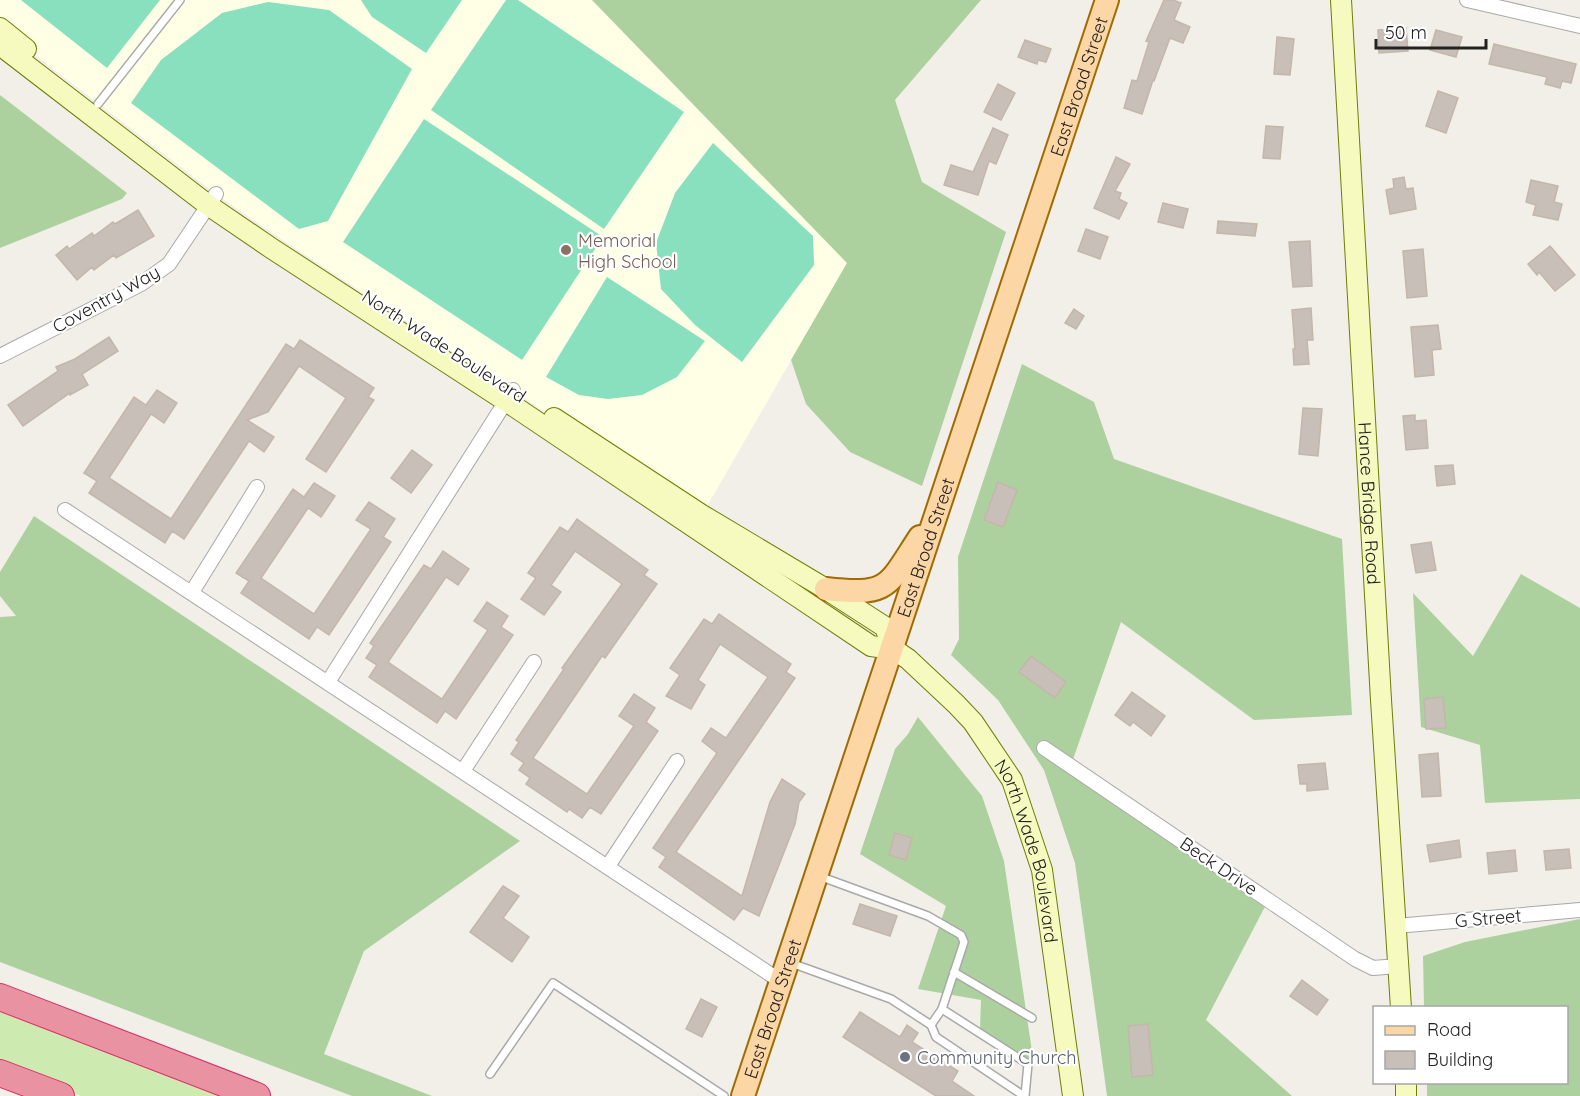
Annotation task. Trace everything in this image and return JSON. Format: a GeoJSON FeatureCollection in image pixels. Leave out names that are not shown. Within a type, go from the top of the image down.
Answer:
{"type":"FeatureCollection","features":[{"type":"Feature","properties":{"kind":"highway"},"geometry":{"type":"LineString","coordinates":[[0,998],[257,1096]]}},
{"type":"Feature","properties":{"kind":"highway"},"geometry":{"type":"LineString","coordinates":[[0,1073],[61,1096]]}},
{"type":"Feature","properties":{"kind":"main road","name":"East Broad Street"},"geometry":{"type":"LineString","coordinates":[[743,1096],[818,876],[1107,0]]}},
{"type":"Feature","properties":{"kind":"main road","name":"Hance Bridge Road"},"geometry":{"type":"LineString","coordinates":[[1341,0],[1379,676],[1401,1006]]}},
{"type":"Feature","properties":{"kind":"main road","name":"North Wade Boulevard"},"geometry":{"type":"LineString","coordinates":[[0,28],[34,63],[212,199]]}},
{"type":"Feature","properties":{"kind":"main road","name":"North Wade Boulevard"},"geometry":{"type":"LineString","coordinates":[[0,45],[34,63],[98,104],[281,255],[826,589],[885,627],[893,649]]}},
{"type":"Feature","properties":{"kind":"main road","name":"North Wade Boulevard"},"geometry":{"type":"LineString","coordinates":[[509,396],[871,646],[893,649],[908,659],[972,722],[1012,780],[1042,870],[1073,1096]]}},
{"type":"Feature","properties":{"kind":"main road"},"geometry":{"type":"LineString","coordinates":[[826,589],[870,591],[883,586],[905,563],[939,508]]}},
{"type":"Feature","properties":{"kind":"street"},"geometry":{"type":"LineString","coordinates":[[1467,0],[1580,26]]}},
{"type":"Feature","properties":{"kind":"street","name":"Coventry Way"},"geometry":{"type":"LineString","coordinates":[[0,356],[160,272],[176,255],[212,199]]}},
{"type":"Feature","properties":{"kind":"street"},"geometry":{"type":"LineString","coordinates":[[328,682],[509,396]]}},
{"type":"Feature","properties":{"kind":"street"},"geometry":{"type":"LineString","coordinates":[[192,592],[257,487]]}},
{"type":"Feature","properties":{"kind":"street"},"geometry":{"type":"LineString","coordinates":[[65,510],[608,866],[785,972]]}},
{"type":"Feature","properties":{"kind":"street"},"geometry":{"type":"LineString","coordinates":[[463,771],[534,662]]}},
{"type":"Feature","properties":{"kind":"street","name":"Beck Drive"},"geometry":{"type":"LineString","coordinates":[[1044,748],[1355,959],[1373,968],[1398,966]]}},
{"type":"Feature","properties":{"kind":"street"},"geometry":{"type":"LineString","coordinates":[[608,866],[677,761]]}},
{"type":"Feature","properties":{"kind":"street","name":"G Street"},"geometry":{"type":"LineString","coordinates":[[1396,926],[1580,910]]}},
{"type":"Feature","properties":{"kind":"lane"},"geometry":{"type":"LineString","coordinates":[[98,104],[180,0]]}},
{"type":"Feature","properties":{"kind":"lane"},"geometry":{"type":"LineString","coordinates":[[818,876],[928,916],[961,935],[964,942],[942,1009],[931,1025]]}},
{"type":"Feature","properties":{"kind":"lane"},"geometry":{"type":"LineString","coordinates":[[785,972],[891,999],[931,1025],[936,1036],[1025,1096],[1028,1064],[942,1009]]}},
{"type":"Feature","properties":{"kind":"lane"},"geometry":{"type":"LineString","coordinates":[[954,972],[1032,1018]]}},
{"type":"Feature","properties":{"kind":"lane"},"geometry":{"type":"LineString","coordinates":[[490,1074],[553,983],[724,1096]]}},
{"type":"Feature","properties":{"kind":"shaded area","name":"Memorial High School"},"geometry":{"type":"Polygon","coordinates":[[[0,0],[592,0],[847,263],[702,515],[216,194],[0,28],[0,0]]]}},
{"type":"Feature","properties":{"kind":"green space"},"geometry":{"type":"Polygon","coordinates":[[[21,0],[160,0],[107,68],[21,0]]]}},
{"type":"Feature","properties":{"kind":"green space"},"geometry":{"type":"Polygon","coordinates":[[[361,0],[462,0],[426,53],[372,17],[361,0]]]}},
{"type":"Feature","properties":{"kind":"green space"},"geometry":{"type":"Polygon","coordinates":[[[506,0],[518,0],[684,112],[604,229],[431,110],[506,0]]]}},
{"type":"Feature","properties":{"kind":"green space"},"geometry":{"type":"Polygon","coordinates":[[[592,0],[981,0],[895,100],[922,182],[1006,232],[922,486],[850,452],[806,404],[791,360],[847,263],[592,0]]]}},
{"type":"Feature","properties":{"kind":"green space"},"geometry":{"type":"Polygon","coordinates":[[[268,2],[329,10],[412,69],[328,221],[299,229],[131,103],[161,60],[222,13],[268,2]]]}},
{"type":"Feature","properties":{"kind":"green space"},"geometry":{"type":"Polygon","coordinates":[[[0,95],[127,193],[122,199],[0,248],[0,95]]]}},
{"type":"Feature","properties":{"kind":"green space"},"geometry":{"type":"Polygon","coordinates":[[[424,119],[603,237],[522,360],[343,242],[424,119]]]}},
{"type":"Feature","properties":{"kind":"green space"},"geometry":{"type":"Polygon","coordinates":[[[713,143],[813,236],[814,265],[742,362],[695,325],[661,289],[656,243],[675,193],[713,143]]]}},
{"type":"Feature","properties":{"kind":"green space"},"geometry":{"type":"Polygon","coordinates":[[[607,277],[705,341],[677,377],[642,395],[608,399],[579,395],[546,377],[607,277]]]}},
{"type":"Feature","properties":{"kind":"green space"},"geometry":{"type":"Polygon","coordinates":[[[1022,364],[1094,402],[1114,459],[1342,539],[1352,715],[1254,720],[1121,622],[1070,768],[1269,899],[1206,1020],[1292,1096],[1107,1096],[1075,863],[1044,770],[998,700],[951,655],[959,639],[958,557],[1022,364]]]}},
{"type":"Feature","properties":{"kind":"green space"},"geometry":{"type":"Polygon","coordinates":[[[34,516],[520,841],[364,951],[324,1054],[432,1096],[352,1096],[0,962],[0,617],[16,616],[0,596],[0,572],[34,516]]]}},
{"type":"Feature","properties":{"kind":"green space"},"geometry":{"type":"Polygon","coordinates":[[[1521,574],[1580,608],[1580,799],[1485,803],[1480,745],[1421,727],[1413,593],[1473,656],[1521,574]]]}},
{"type":"Feature","properties":{"kind":"green space"},"geometry":{"type":"Polygon","coordinates":[[[918,717],[982,796],[1004,861],[1034,1065],[980,1029],[981,1000],[918,989],[946,906],[860,854],[895,749],[908,734],[918,717]]]}},
{"type":"Feature","properties":{"kind":"green space"},"geometry":{"type":"Polygon","coordinates":[[[1580,919],[1580,1096],[1427,1096],[1427,1084],[1568,1084],[1568,1006],[1424,1006],[1423,956],[1465,942],[1580,919]]]}},
{"type":"Feature","properties":{"kind":"green space"},"geometry":{"type":"Polygon","coordinates":[[[0,1006],[234,1096],[81,1096],[0,1065],[0,1006]]]}},
{"type":"Feature","properties":{"kind":"building"},"geometry":{"type":"Polygon","coordinates":[[[1164,0],[1181,3],[1174,20],[1190,27],[1183,43],[1170,38],[1142,114],[1124,108],[1132,80],[1137,81],[1149,42],[1146,41],[1164,0]]]}},
{"type":"Feature","properties":{"kind":"building"},"geometry":{"type":"Polygon","coordinates":[[[1406,28],[1408,51],[1379,53],[1378,30],[1406,28]]]}},
{"type":"Feature","properties":{"kind":"building"},"geometry":{"type":"Polygon","coordinates":[[[1436,30],[1462,37],[1456,57],[1430,50],[1436,30]]]}},
{"type":"Feature","properties":{"kind":"building"},"geometry":{"type":"Polygon","coordinates":[[[1277,37],[1294,39],[1290,75],[1274,74],[1277,37]]]}},
{"type":"Feature","properties":{"kind":"building"},"geometry":{"type":"Polygon","coordinates":[[[1025,40],[1051,49],[1046,62],[1038,60],[1037,64],[1018,57],[1025,40]]]}},
{"type":"Feature","properties":{"kind":"building"},"geometry":{"type":"Polygon","coordinates":[[[1494,44],[1576,64],[1571,83],[1562,81],[1560,88],[1545,84],[1547,77],[1489,64],[1494,44]]]}},
{"type":"Feature","properties":{"kind":"building"},"geometry":{"type":"Polygon","coordinates":[[[998,84],[1015,93],[1001,120],[984,112],[998,84]]]}},
{"type":"Feature","properties":{"kind":"building"},"geometry":{"type":"Polygon","coordinates":[[[1438,91],[1458,98],[1446,133],[1426,126],[1438,91]]]}},
{"type":"Feature","properties":{"kind":"building"},"geometry":{"type":"Polygon","coordinates":[[[1266,126],[1283,127],[1280,159],[1263,158],[1266,126]]]}},
{"type":"Feature","properties":{"kind":"building"},"geometry":{"type":"Polygon","coordinates":[[[993,128],[1008,135],[996,164],[989,161],[978,195],[944,185],[951,165],[973,172],[993,128]]]}},
{"type":"Feature","properties":{"kind":"building"},"geometry":{"type":"Polygon","coordinates":[[[1116,157],[1130,164],[1115,191],[1121,193],[1119,199],[1127,203],[1119,219],[1094,208],[1116,157]]]}},
{"type":"Feature","properties":{"kind":"building"},"geometry":{"type":"Polygon","coordinates":[[[1404,177],[1406,189],[1413,188],[1416,209],[1390,214],[1386,190],[1394,188],[1393,179],[1404,177]]]}},
{"type":"Feature","properties":{"kind":"building"},"geometry":{"type":"Polygon","coordinates":[[[1531,180],[1558,186],[1554,202],[1562,204],[1558,220],[1533,215],[1536,205],[1526,202],[1531,180]]]}},
{"type":"Feature","properties":{"kind":"building"},"geometry":{"type":"Polygon","coordinates":[[[1163,203],[1188,209],[1183,228],[1158,222],[1163,203]]]}},
{"type":"Feature","properties":{"kind":"building"},"geometry":{"type":"Polygon","coordinates":[[[138,210],[154,236],[116,258],[114,255],[94,270],[92,267],[77,280],[56,255],[67,246],[69,249],[92,233],[94,236],[113,222],[115,224],[138,210]]]}},
{"type":"Feature","properties":{"kind":"building"},"geometry":{"type":"Polygon","coordinates":[[[1218,221],[1257,224],[1255,236],[1217,233],[1218,221]]]}},
{"type":"Feature","properties":{"kind":"building"},"geometry":{"type":"Polygon","coordinates":[[[1086,229],[1108,237],[1100,259],[1078,251],[1086,229]]]}},
{"type":"Feature","properties":{"kind":"building"},"geometry":{"type":"Polygon","coordinates":[[[1310,241],[1312,286],[1293,287],[1289,242],[1310,241]]]}},
{"type":"Feature","properties":{"kind":"building"},"geometry":{"type":"Polygon","coordinates":[[[1550,246],[1575,275],[1555,291],[1539,272],[1537,275],[1528,264],[1550,246]]]}},
{"type":"Feature","properties":{"kind":"building"},"geometry":{"type":"Polygon","coordinates":[[[1423,249],[1427,296],[1407,298],[1403,251],[1423,249]]]}},
{"type":"Feature","properties":{"kind":"building"},"geometry":{"type":"Polygon","coordinates":[[[1311,308],[1313,340],[1307,340],[1309,364],[1294,365],[1292,310],[1311,308]]]}},
{"type":"Feature","properties":{"kind":"building"},"geometry":{"type":"Polygon","coordinates":[[[1074,309],[1084,316],[1076,329],[1065,323],[1074,309]]]}},
{"type":"Feature","properties":{"kind":"building"},"geometry":{"type":"Polygon","coordinates":[[[1438,325],[1441,349],[1432,350],[1434,375],[1415,377],[1411,327],[1438,325]]]}},
{"type":"Feature","properties":{"kind":"building"},"geometry":{"type":"Polygon","coordinates":[[[109,337],[118,351],[82,374],[88,385],[70,395],[70,393],[23,426],[8,405],[58,371],[56,367],[75,359],[109,337]]]}},
{"type":"Feature","properties":{"kind":"building"},"geometry":{"type":"Polygon","coordinates":[[[300,340],[374,388],[368,397],[374,400],[326,472],[306,459],[346,398],[299,366],[268,412],[247,420],[274,437],[264,452],[249,441],[184,539],[172,531],[165,543],[89,493],[97,481],[84,473],[134,397],[146,405],[157,390],[177,403],[164,423],[151,414],[109,478],[171,519],[286,344],[294,349],[300,340]]]}},
{"type":"Feature","properties":{"kind":"building"},"geometry":{"type":"Polygon","coordinates":[[[1303,408],[1322,409],[1318,456],[1299,454],[1303,408]]]}},
{"type":"Feature","properties":{"kind":"building"},"geometry":{"type":"Polygon","coordinates":[[[1415,415],[1415,421],[1426,420],[1428,448],[1406,450],[1403,416],[1415,415]]]}},
{"type":"Feature","properties":{"kind":"building"},"geometry":{"type":"Polygon","coordinates":[[[412,450],[432,465],[411,493],[391,478],[412,450]]]}},
{"type":"Feature","properties":{"kind":"building"},"geometry":{"type":"Polygon","coordinates":[[[1453,465],[1455,484],[1437,486],[1435,466],[1453,465]]]}},
{"type":"Feature","properties":{"kind":"building"},"geometry":{"type":"Polygon","coordinates":[[[998,482],[1017,490],[1003,527],[984,520],[998,482]]]}},
{"type":"Feature","properties":{"kind":"building"},"geometry":{"type":"Polygon","coordinates":[[[314,483],[335,496],[321,517],[308,508],[261,578],[314,614],[371,529],[356,520],[369,502],[395,519],[383,537],[391,542],[329,635],[317,627],[309,639],[241,593],[249,581],[236,573],[293,489],[304,497],[314,483]]]}},
{"type":"Feature","properties":{"kind":"building"},"geometry":{"type":"Polygon","coordinates":[[[577,519],[648,570],[644,575],[657,584],[605,658],[602,656],[533,758],[587,794],[634,726],[619,716],[634,694],[655,708],[646,722],[658,731],[601,814],[590,807],[582,818],[569,809],[567,812],[526,784],[530,778],[519,770],[524,763],[511,754],[519,742],[516,740],[564,669],[562,668],[622,584],[575,551],[551,585],[561,592],[544,615],[521,599],[536,578],[528,573],[560,527],[568,532],[577,519]]]}},
{"type":"Feature","properties":{"kind":"building"},"geometry":{"type":"Polygon","coordinates":[[[1431,542],[1436,570],[1416,573],[1411,545],[1431,542]]]}},
{"type":"Feature","properties":{"kind":"building"},"geometry":{"type":"Polygon","coordinates":[[[443,551],[469,569],[458,585],[446,577],[388,662],[442,699],[488,630],[474,621],[487,602],[508,616],[501,627],[513,635],[456,719],[445,711],[437,723],[369,677],[377,665],[366,658],[374,646],[370,643],[424,565],[431,569],[443,551]]]}},
{"type":"Feature","properties":{"kind":"building"},"geometry":{"type":"Polygon","coordinates":[[[719,614],[791,664],[786,672],[795,678],[676,852],[742,896],[770,802],[782,779],[805,794],[799,802],[795,824],[759,916],[743,908],[734,920],[659,867],[666,857],[653,848],[717,753],[702,741],[711,728],[726,738],[768,677],[720,644],[698,680],[705,685],[691,709],[666,696],[680,675],[670,668],[704,619],[712,624],[719,614]]]}},
{"type":"Feature","properties":{"kind":"building"},"geometry":{"type":"Polygon","coordinates":[[[1031,656],[1066,682],[1055,698],[1019,672],[1031,656]]]}},
{"type":"Feature","properties":{"kind":"building"},"geometry":{"type":"Polygon","coordinates":[[[1132,692],[1165,716],[1151,736],[1133,722],[1130,726],[1115,715],[1132,692]]]}},
{"type":"Feature","properties":{"kind":"building"},"geometry":{"type":"Polygon","coordinates":[[[1443,697],[1446,728],[1426,729],[1424,699],[1443,697]]]}},
{"type":"Feature","properties":{"kind":"building"},"geometry":{"type":"Polygon","coordinates":[[[1438,753],[1441,796],[1422,797],[1419,755],[1438,753]]]}},
{"type":"Feature","properties":{"kind":"building"},"geometry":{"type":"Polygon","coordinates":[[[1325,763],[1328,789],[1307,791],[1307,784],[1300,784],[1298,765],[1325,763]]]}},
{"type":"Feature","properties":{"kind":"building"},"geometry":{"type":"Polygon","coordinates":[[[895,833],[912,838],[906,860],[889,855],[895,833]]]}},
{"type":"Feature","properties":{"kind":"building"},"geometry":{"type":"Polygon","coordinates":[[[1459,840],[1461,857],[1430,862],[1427,845],[1459,840]]]}},
{"type":"Feature","properties":{"kind":"building"},"geometry":{"type":"Polygon","coordinates":[[[1569,849],[1571,868],[1546,870],[1544,851],[1569,849]]]}},
{"type":"Feature","properties":{"kind":"building"},"geometry":{"type":"Polygon","coordinates":[[[1515,850],[1517,871],[1489,874],[1487,853],[1515,850]]]}},
{"type":"Feature","properties":{"kind":"building"},"geometry":{"type":"Polygon","coordinates":[[[503,886],[519,896],[503,918],[529,937],[512,962],[470,932],[503,886]]]}},
{"type":"Feature","properties":{"kind":"building"},"geometry":{"type":"Polygon","coordinates":[[[860,904],[897,916],[890,936],[853,924],[860,904]]]}},
{"type":"Feature","properties":{"kind":"building"},"geometry":{"type":"Polygon","coordinates":[[[1302,980],[1328,1000],[1317,1015],[1290,996],[1302,980]]]}},
{"type":"Feature","properties":{"kind":"building"},"geometry":{"type":"Polygon","coordinates":[[[701,999],[717,1007],[702,1037],[686,1029],[701,999]]]}},
{"type":"Feature","properties":{"kind":"building","name":"Community Church"},"geometry":{"type":"Polygon","coordinates":[[[860,1012],[900,1037],[907,1025],[918,1033],[912,1042],[958,1071],[952,1081],[974,1096],[936,1096],[843,1037],[860,1012]]]}},
{"type":"Feature","properties":{"kind":"building"},"geometry":{"type":"Polygon","coordinates":[[[1148,1024],[1153,1075],[1132,1077],[1128,1026],[1148,1024]]]}},
{"type":"Feature","properties":{"kind":"place","name":"Memorial High School"},"geometry":{"type":"Point","coordinates":[566,250]}},
{"type":"Feature","properties":{"kind":"place","name":"Community Church"},"geometry":{"type":"Point","coordinates":[905,1057]}}]}
